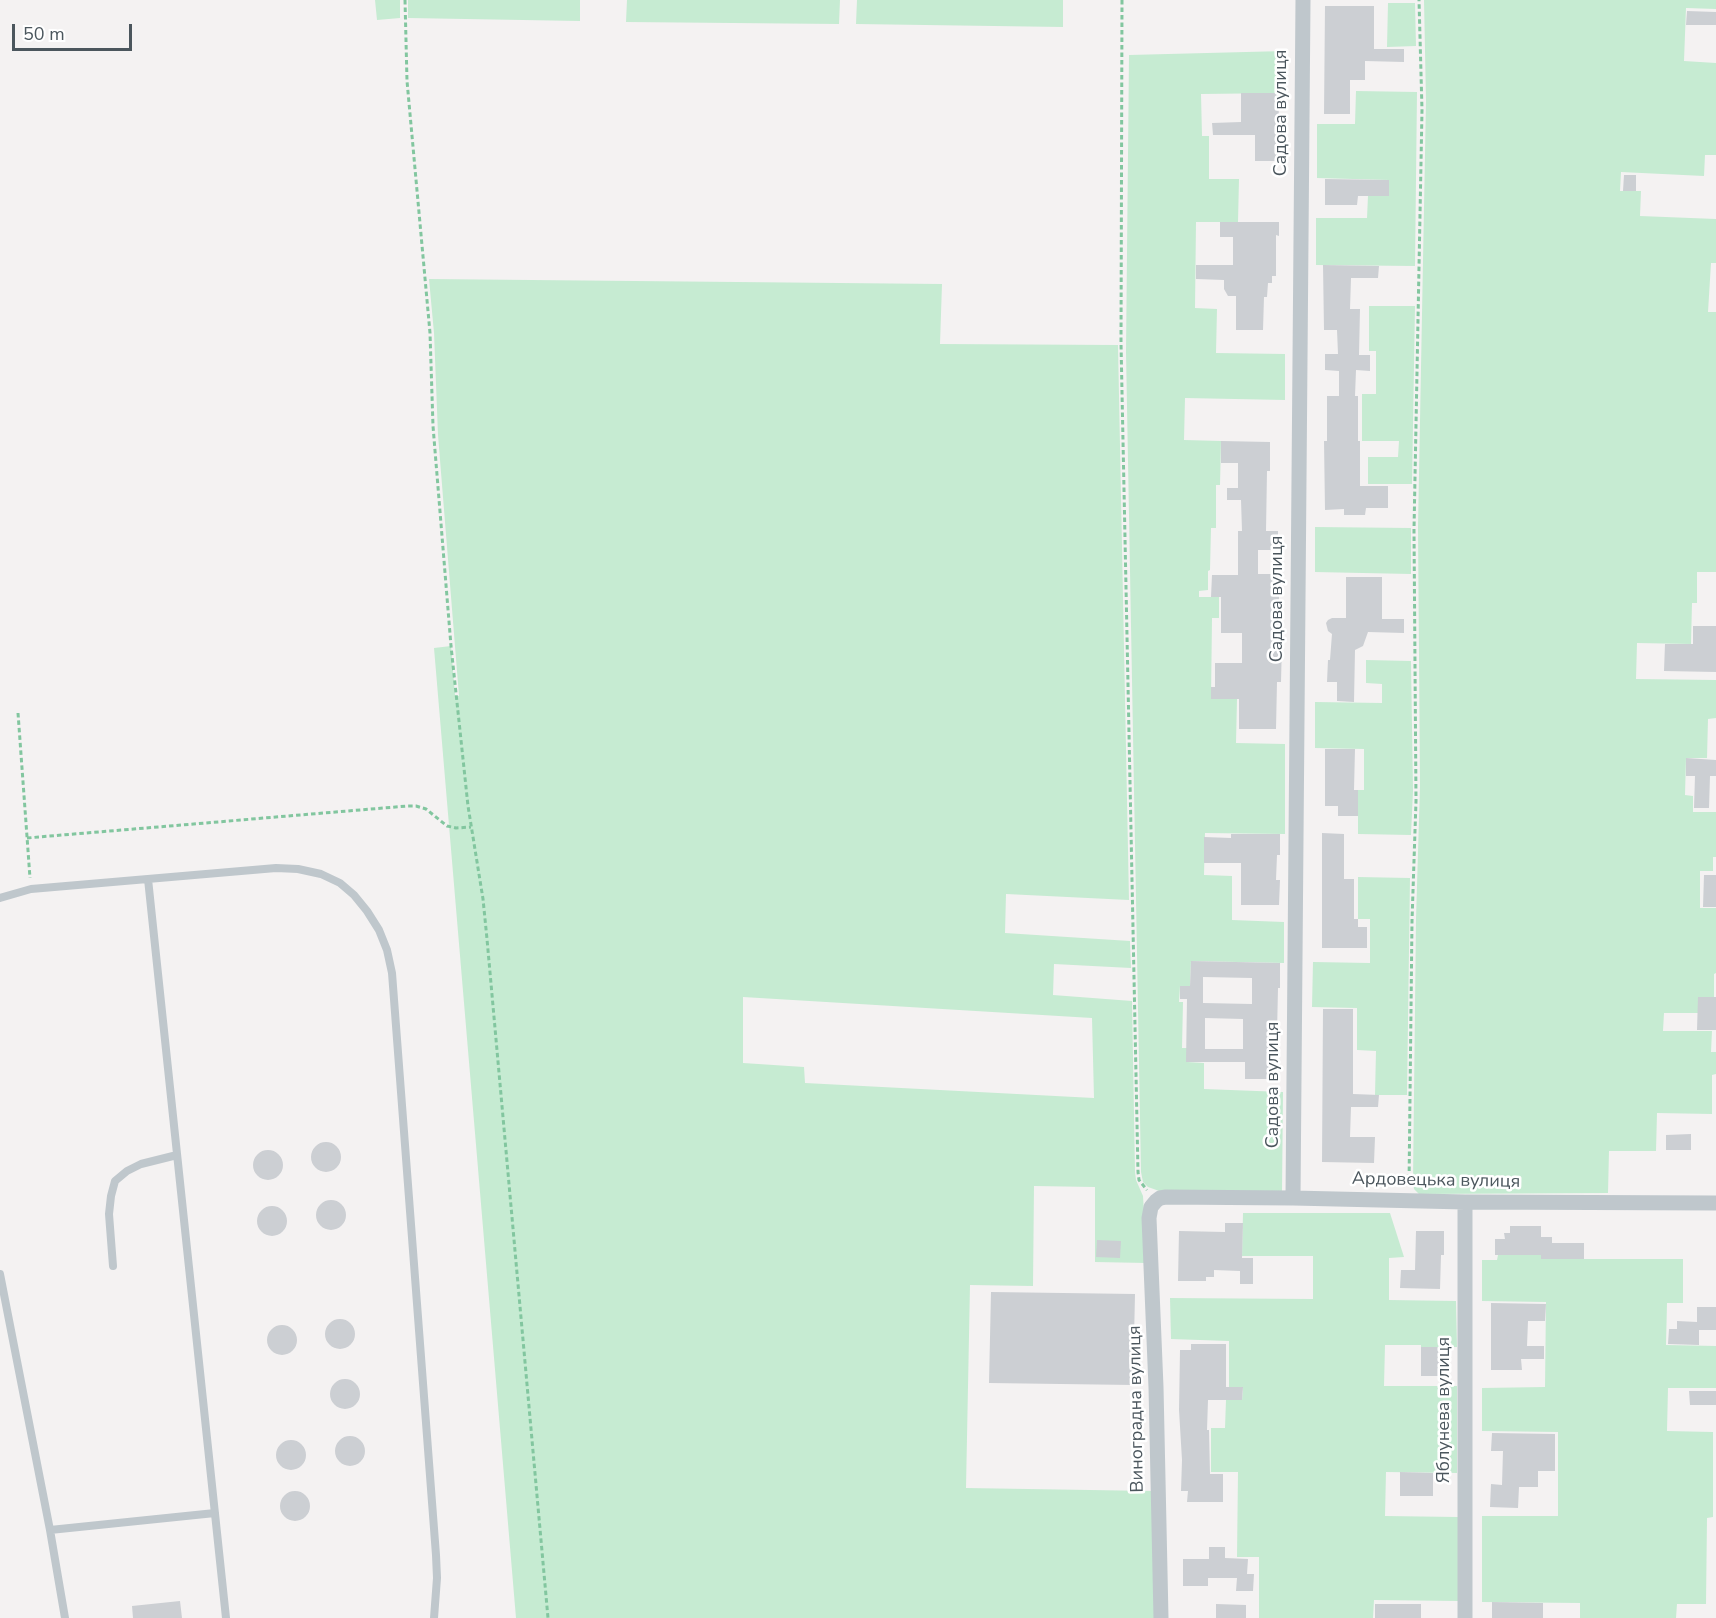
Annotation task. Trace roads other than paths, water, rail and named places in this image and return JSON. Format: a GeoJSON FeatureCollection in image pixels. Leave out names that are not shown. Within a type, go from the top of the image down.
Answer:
{"type":"FeatureCollection","features":[{"type":"Feature","properties":{"kind":"street","name":"Садова вулиця"},"geometry":{"type":"LineString","coordinates":[[1293,1198],[1303,0]]}},
{"type":"Feature","properties":{"kind":"street","name":"Ардовецька вулиця"},"geometry":{"type":"LineString","coordinates":[[1156,1201],[1166,1197],[1716,1203]]}},
{"type":"Feature","properties":{"kind":"street","name":"Виноградна вулиця"},"geometry":{"type":"LineString","coordinates":[[1156,1201],[1151,1208],[1149,1218],[1156,1388],[1161,1618]]}},
{"type":"Feature","properties":{"kind":"street","name":"Яблунева вулиця"},"geometry":{"type":"LineString","coordinates":[[1465,1202],[1465,1618]]}},
{"type":"Feature","properties":{"kind":"lane"},"geometry":{"type":"LineString","coordinates":[[0,898],[31,889],[276,868],[298,869],[321,874],[340,883],[368,911],[387,950],[392,973],[436,1555],[434,1618]]}},
{"type":"Feature","properties":{"kind":"lane"},"geometry":{"type":"LineString","coordinates":[[148,879],[226,1618]]}},
{"type":"Feature","properties":{"kind":"lane"},"geometry":{"type":"LineString","coordinates":[[113,1266],[110,1214],[115,1181],[127,1171],[141,1164],[177,1155]]}},
{"type":"Feature","properties":{"kind":"lane"},"geometry":{"type":"LineString","coordinates":[[0,1274],[65,1618]]}},
{"type":"Feature","properties":{"kind":"lane"},"geometry":{"type":"LineString","coordinates":[[50,1530],[215,1513]]}}]}
